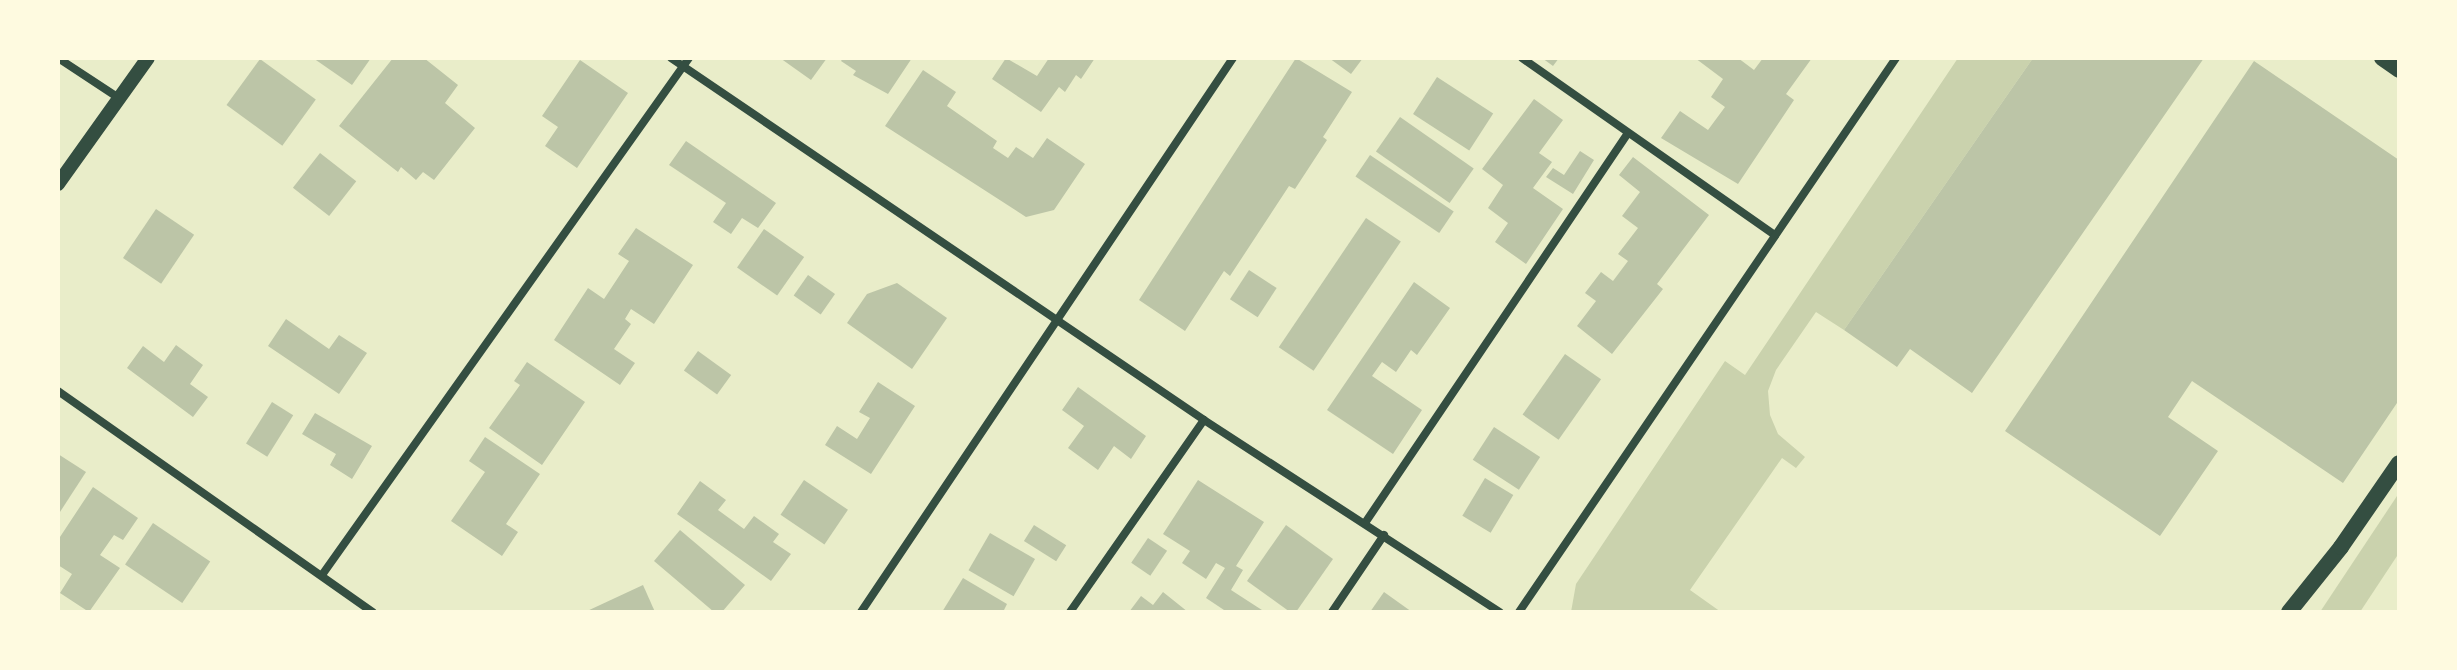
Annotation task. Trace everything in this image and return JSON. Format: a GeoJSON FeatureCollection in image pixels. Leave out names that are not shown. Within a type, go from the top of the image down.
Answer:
{"type":"FeatureCollection","features":[{"type":"Feature","properties":{"kind":"main road"},"geometry":{"type":"LineString","coordinates":[[2382,58],[2399,70]]}},
{"type":"Feature","properties":{"kind":"main road"},"geometry":{"type":"LineString","coordinates":[[2289,612],[2341,547],[2399,463]]}},
{"type":"Feature","properties":{"kind":"street"},"geometry":{"type":"LineString","coordinates":[[58,58],[119,98]]}},
{"type":"Feature","properties":{"kind":"street"},"geometry":{"type":"LineString","coordinates":[[58,184],[148,58]]}},
{"type":"Feature","properties":{"kind":"street"},"geometry":{"type":"LineString","coordinates":[[671,58],[1204,420],[1500,612]]}},
{"type":"Feature","properties":{"kind":"street"},"geometry":{"type":"LineString","coordinates":[[322,575],[689,58]]}},
{"type":"Feature","properties":{"kind":"street"},"geometry":{"type":"LineString","coordinates":[[861,612],[1233,58]]}},
{"type":"Feature","properties":{"kind":"street"},"geometry":{"type":"LineString","coordinates":[[1522,58],[1775,235]]}},
{"type":"Feature","properties":{"kind":"street"},"geometry":{"type":"LineString","coordinates":[[1519,612],[1896,58]]}},
{"type":"Feature","properties":{"kind":"street"},"geometry":{"type":"LineString","coordinates":[[1365,523],[1628,133]]}},
{"type":"Feature","properties":{"kind":"street"},"geometry":{"type":"LineString","coordinates":[[58,391],[373,612]]}},
{"type":"Feature","properties":{"kind":"street"},"geometry":{"type":"LineString","coordinates":[[1070,612],[1204,420]]}},
{"type":"Feature","properties":{"kind":"street"},"geometry":{"type":"LineString","coordinates":[[1332,612],[1384,535]]}},
{"type":"Feature","properties":{"kind":"green space"},"geometry":{"type":"Polygon","coordinates":[[[1958,58],[2033,58],[1844,330],[1816,312],[1776,370],[1768,391],[1770,415],[1778,434],[1805,457],[1796,468],[1782,458],[1690,590],[1721,612],[1571,612],[1576,584],[1725,361],[1745,375],[1958,58]]]}},
{"type":"Feature","properties":{"kind":"green space"},"geometry":{"type":"Polygon","coordinates":[[[2399,493],[2399,553],[2360,612],[2320,612],[2399,493]]]}},
{"type":"Feature","properties":{"kind":"building"},"geometry":{"type":"Polygon","coordinates":[[[313,58],[371,58],[352,85],[313,58]]]}},
{"type":"Feature","properties":{"kind":"building"},"geometry":{"type":"Polygon","coordinates":[[[393,58],[424,58],[458,85],[445,103],[475,128],[434,180],[423,172],[416,180],[401,167],[398,172],[339,126],[393,58]]]}},
{"type":"Feature","properties":{"kind":"building"},"geometry":{"type":"Polygon","coordinates":[[[780,58],[827,58],[811,80],[780,58]]]}},
{"type":"Feature","properties":{"kind":"building"},"geometry":{"type":"Polygon","coordinates":[[[843,58],[912,58],[888,94],[853,75],[856,71],[841,61],[843,58]]]}},
{"type":"Feature","properties":{"kind":"building"},"geometry":{"type":"Polygon","coordinates":[[[1006,58],[1037,76],[1049,58],[1095,58],[1081,79],[1076,75],[1065,92],[1059,87],[1041,112],[992,79],[1006,58]]]}},
{"type":"Feature","properties":{"kind":"building"},"geometry":{"type":"Polygon","coordinates":[[[1296,58],[1352,92],[1323,137],[1327,140],[1295,189],[1289,186],[1230,276],[1224,271],[1185,331],[1139,300],[1296,58]]]}},
{"type":"Feature","properties":{"kind":"building"},"geometry":{"type":"Polygon","coordinates":[[[1329,58],[1363,58],[1351,74],[1329,58]]]}},
{"type":"Feature","properties":{"kind":"building"},"geometry":{"type":"Polygon","coordinates":[[[1542,58],[1559,58],[1553,66],[1542,58]]]}},
{"type":"Feature","properties":{"kind":"building"},"geometry":{"type":"Polygon","coordinates":[[[1695,58],[1738,58],[1754,70],[1763,58],[1812,58],[1786,94],[1794,100],[1738,184],[1661,138],[1680,111],[1708,130],[1725,107],[1711,97],[1723,79],[1695,58]]]}},
{"type":"Feature","properties":{"kind":"building"},"geometry":{"type":"Polygon","coordinates":[[[2033,58],[2204,58],[1972,393],[1910,349],[1897,367],[1844,330],[2033,58]]]}},
{"type":"Feature","properties":{"kind":"building"},"geometry":{"type":"Polygon","coordinates":[[[260,59],[316,100],[282,146],[226,105],[260,59]]]}},
{"type":"Feature","properties":{"kind":"building"},"geometry":{"type":"Polygon","coordinates":[[[580,60],[628,93],[577,168],[545,146],[558,127],[542,116],[580,60]]]}},
{"type":"Feature","properties":{"kind":"building"},"geometry":{"type":"Polygon","coordinates":[[[2254,61],[2399,160],[2399,400],[2343,483],[2192,381],[2168,417],[2218,451],[2160,536],[2005,431],[2254,61]]]}},
{"type":"Feature","properties":{"kind":"building"},"geometry":{"type":"Polygon","coordinates":[[[923,70],[956,92],[947,106],[997,141],[993,148],[1008,158],[1016,147],[1033,158],[1047,138],[1085,164],[1054,210],[1026,217],[885,126],[923,70]]]}},
{"type":"Feature","properties":{"kind":"building"},"geometry":{"type":"Polygon","coordinates":[[[1437,77],[1493,113],[1469,150],[1413,114],[1437,77]]]}},
{"type":"Feature","properties":{"kind":"building"},"geometry":{"type":"Polygon","coordinates":[[[1534,99],[1563,120],[1539,153],[1552,162],[1533,188],[1563,209],[1526,264],[1495,242],[1508,223],[1488,208],[1503,185],[1482,169],[1534,99]]]}},
{"type":"Feature","properties":{"kind":"building"},"geometry":{"type":"Polygon","coordinates":[[[1400,117],[1474,169],[1450,203],[1376,151],[1400,117]]]}},
{"type":"Feature","properties":{"kind":"building"},"geometry":{"type":"Polygon","coordinates":[[[686,141],[776,203],[758,228],[742,218],[731,234],[713,222],[726,203],[669,165],[686,141]]]}},
{"type":"Feature","properties":{"kind":"building"},"geometry":{"type":"Polygon","coordinates":[[[1580,151],[1594,160],[1573,194],[1546,177],[1553,168],[1564,175],[1580,151]]]}},
{"type":"Feature","properties":{"kind":"building"},"geometry":{"type":"Polygon","coordinates":[[[320,153],[356,181],[329,216],[293,188],[320,153]]]}},
{"type":"Feature","properties":{"kind":"building"},"geometry":{"type":"Polygon","coordinates":[[[1370,155],[1454,211],[1439,233],[1355,177],[1370,155]]]}},
{"type":"Feature","properties":{"kind":"building"},"geometry":{"type":"Polygon","coordinates":[[[1633,157],[1709,215],[1657,284],[1663,289],[1612,354],[1577,326],[1596,301],[1585,293],[1601,272],[1613,281],[1628,261],[1618,254],[1638,228],[1622,216],[1640,192],[1619,175],[1633,157]]]}},
{"type":"Feature","properties":{"kind":"building"},"geometry":{"type":"Polygon","coordinates":[[[156,209],[194,235],[161,284],[123,258],[156,209]]]}},
{"type":"Feature","properties":{"kind":"building"},"geometry":{"type":"Polygon","coordinates":[[[1366,218],[1401,241],[1314,371],[1279,347],[1366,218]]]}},
{"type":"Feature","properties":{"kind":"building"},"geometry":{"type":"Polygon","coordinates":[[[636,228],[693,265],[654,324],[631,309],[625,319],[631,324],[614,349],[635,363],[620,385],[554,340],[588,288],[604,299],[629,261],[618,254],[636,228]]]}},
{"type":"Feature","properties":{"kind":"building"},"geometry":{"type":"Polygon","coordinates":[[[764,229],[804,257],[777,296],[737,268],[764,229]]]}},
{"type":"Feature","properties":{"kind":"building"},"geometry":{"type":"Polygon","coordinates":[[[1249,270],[1277,288],[1258,317],[1230,299],[1249,270]]]}},
{"type":"Feature","properties":{"kind":"building"},"geometry":{"type":"Polygon","coordinates":[[[808,275],[835,294],[821,314],[794,295],[808,275]]]}},
{"type":"Feature","properties":{"kind":"building"},"geometry":{"type":"Polygon","coordinates":[[[1414,282],[1450,308],[1417,355],[1411,350],[1396,372],[1382,362],[1372,376],[1422,410],[1393,454],[1327,410],[1414,282]]]}},
{"type":"Feature","properties":{"kind":"building"},"geometry":{"type":"Polygon","coordinates":[[[897,283],[947,318],[912,369],[847,323],[867,294],[897,283]]]}},
{"type":"Feature","properties":{"kind":"building"},"geometry":{"type":"Polygon","coordinates":[[[286,319],[329,349],[339,335],[367,353],[339,394],[268,346],[286,319]]]}},
{"type":"Feature","properties":{"kind":"building"},"geometry":{"type":"Polygon","coordinates":[[[176,345],[203,365],[190,384],[208,397],[193,417],[127,368],[143,346],[164,362],[176,345]]]}},
{"type":"Feature","properties":{"kind":"building"},"geometry":{"type":"Polygon","coordinates":[[[698,351],[731,375],[717,395],[684,370],[698,351]]]}},
{"type":"Feature","properties":{"kind":"building"},"geometry":{"type":"Polygon","coordinates":[[[1565,354],[1601,379],[1559,440],[1523,415],[1565,354]]]}},
{"type":"Feature","properties":{"kind":"building"},"geometry":{"type":"Polygon","coordinates":[[[527,362],[585,402],[542,465],[489,428],[520,385],[514,381],[527,362]]]}},
{"type":"Feature","properties":{"kind":"building"},"geometry":{"type":"Polygon","coordinates":[[[878,382],[915,406],[871,474],[825,445],[837,426],[857,439],[870,418],[859,412],[878,382]]]}},
{"type":"Feature","properties":{"kind":"building"},"geometry":{"type":"Polygon","coordinates":[[[1078,387],[1146,436],[1131,459],[1114,446],[1098,470],[1068,448],[1084,426],[1062,410],[1078,387]]]}},
{"type":"Feature","properties":{"kind":"building"},"geometry":{"type":"Polygon","coordinates":[[[272,402],[293,415],[267,457],[246,444],[272,402]]]}},
{"type":"Feature","properties":{"kind":"building"},"geometry":{"type":"Polygon","coordinates":[[[315,413],[372,446],[352,479],[330,465],[336,454],[302,434],[315,413]]]}},
{"type":"Feature","properties":{"kind":"building"},"geometry":{"type":"Polygon","coordinates":[[[1494,427],[1540,457],[1519,490],[1473,460],[1494,427]]]}},
{"type":"Feature","properties":{"kind":"building"},"geometry":{"type":"Polygon","coordinates":[[[485,437],[540,474],[506,524],[518,532],[502,556],[451,521],[485,472],[469,461],[485,437]]]}},
{"type":"Feature","properties":{"kind":"building"},"geometry":{"type":"Polygon","coordinates":[[[58,454],[86,472],[58,515],[58,454]]]}},
{"type":"Feature","properties":{"kind":"building"},"geometry":{"type":"Polygon","coordinates":[[[1485,478],[1513,495],[1491,533],[1462,516],[1485,478]]]}},
{"type":"Feature","properties":{"kind":"building"},"geometry":{"type":"Polygon","coordinates":[[[804,480],[848,510],[824,544],[781,515],[804,480]]]}},
{"type":"Feature","properties":{"kind":"building"},"geometry":{"type":"Polygon","coordinates":[[[1198,480],[1264,522],[1236,566],[1243,570],[1231,590],[1265,612],[1227,612],[1206,598],[1225,568],[1216,563],[1206,579],[1182,563],[1190,551],[1163,534],[1198,480]]]}},
{"type":"Feature","properties":{"kind":"building"},"geometry":{"type":"Polygon","coordinates":[[[700,481],[726,500],[718,510],[744,529],[754,516],[779,534],[773,542],[791,554],[771,581],[677,514],[700,481]]]}},
{"type":"Feature","properties":{"kind":"building"},"geometry":{"type":"Polygon","coordinates":[[[93,487],[138,518],[123,540],[114,535],[100,555],[120,568],[89,612],[60,593],[72,574],[58,565],[58,540],[93,487]]]}},
{"type":"Feature","properties":{"kind":"building"},"geometry":{"type":"Polygon","coordinates":[[[153,523],[210,562],[182,603],[125,564],[153,523]]]}},
{"type":"Feature","properties":{"kind":"building"},"geometry":{"type":"Polygon","coordinates":[[[1034,525],[1066,545],[1056,561],[1024,541],[1034,525]]]}},
{"type":"Feature","properties":{"kind":"building"},"geometry":{"type":"Polygon","coordinates":[[[1286,525],[1333,559],[1296,612],[1290,612],[1247,581],[1286,525]]]}},
{"type":"Feature","properties":{"kind":"building"},"geometry":{"type":"Polygon","coordinates":[[[680,530],[745,585],[722,612],[714,612],[654,561],[680,530]]]}},
{"type":"Feature","properties":{"kind":"building"},"geometry":{"type":"Polygon","coordinates":[[[990,533],[1035,559],[1014,596],[968,570],[990,533]]]}},
{"type":"Feature","properties":{"kind":"building"},"geometry":{"type":"Polygon","coordinates":[[[1148,538],[1167,551],[1150,576],[1131,563],[1148,538]]]}},
{"type":"Feature","properties":{"kind":"building"},"geometry":{"type":"Polygon","coordinates":[[[963,578],[1007,604],[1003,612],[942,612],[963,578]]]}},
{"type":"Feature","properties":{"kind":"building"},"geometry":{"type":"Polygon","coordinates":[[[643,585],[655,612],[585,612],[643,585]]]}},
{"type":"Feature","properties":{"kind":"building"},"geometry":{"type":"Polygon","coordinates":[[[1163,592],[1188,612],[1129,612],[1141,596],[1153,605],[1163,592]]]}},
{"type":"Feature","properties":{"kind":"building"},"geometry":{"type":"Polygon","coordinates":[[[1384,592],[1412,612],[1370,612],[1384,592]]]}}]}
